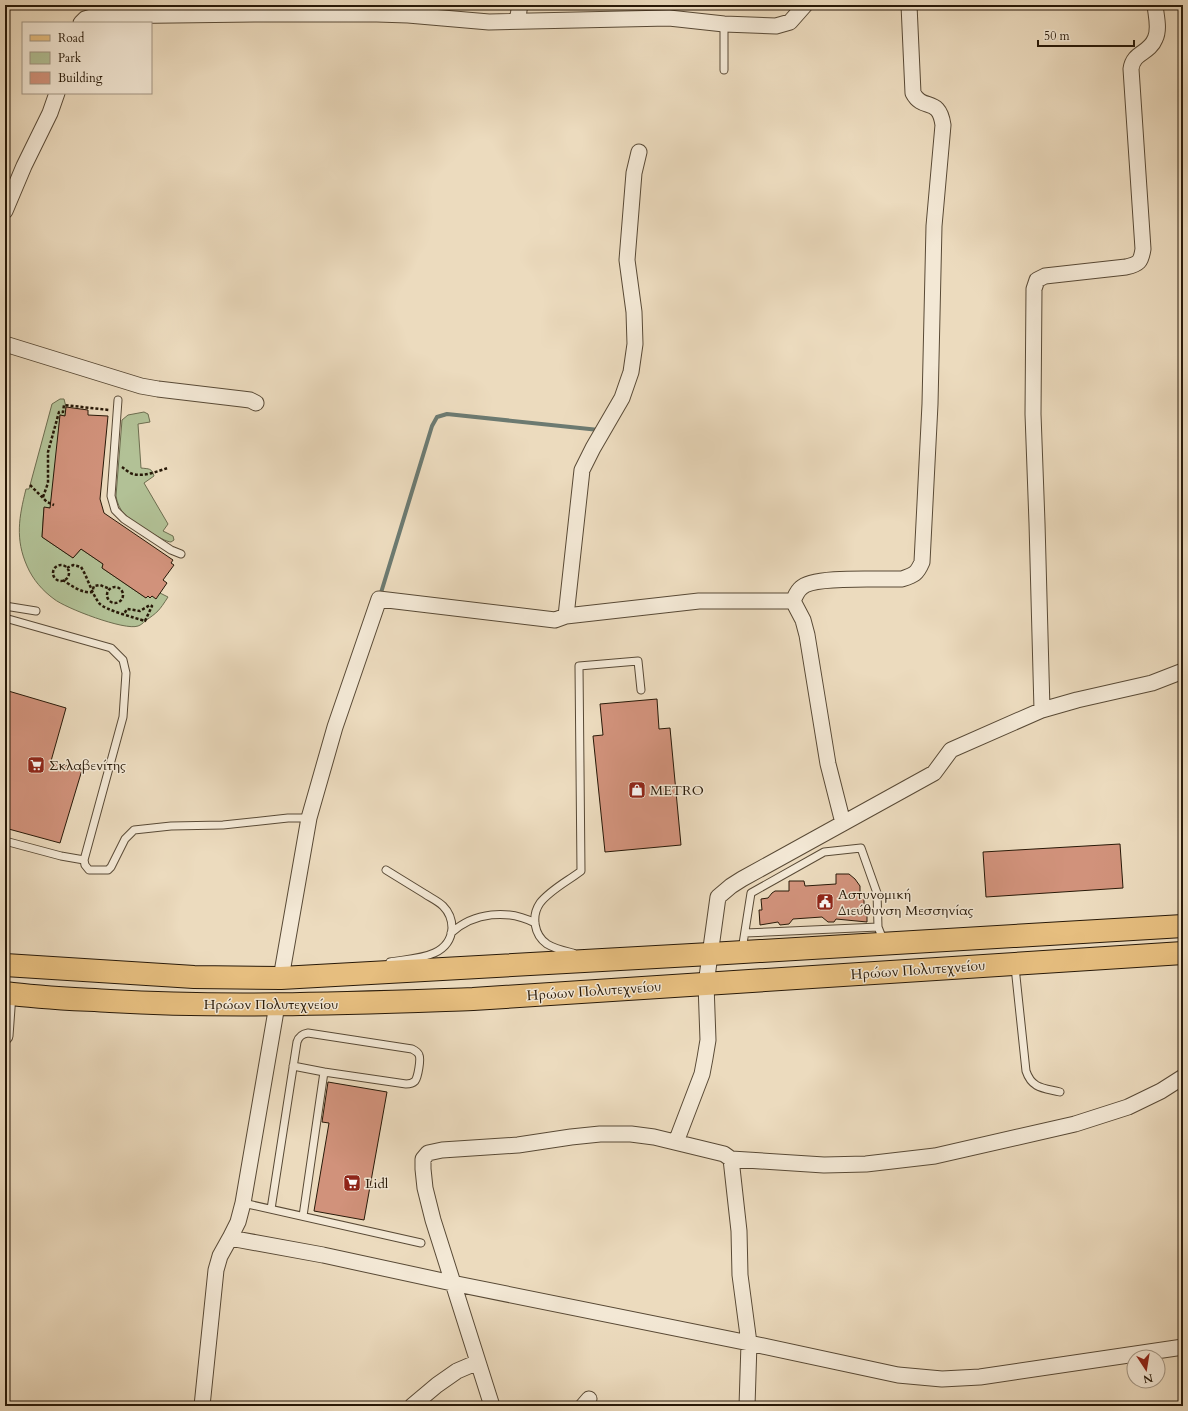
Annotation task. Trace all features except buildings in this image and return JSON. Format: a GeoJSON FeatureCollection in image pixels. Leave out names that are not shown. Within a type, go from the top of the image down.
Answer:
{"type":"FeatureCollection","features":[{"type":"Feature","properties":{"kind":"main road","name":"Ηρώων Πολυτεχνείου"},"geometry":{"type":"LineString","coordinates":[[5,966],[194,977],[281,978],[710,954],[743,943],[882,935],[1183,926]]}},
{"type":"Feature","properties":{"kind":"main road","name":"Ηρώων Πολυτεχνείου"},"geometry":{"type":"LineString","coordinates":[[6,994],[124,1002],[277,1005],[473,999],[1183,953]]}},
{"type":"Feature","properties":{"kind":"street"},"geometry":{"type":"LineString","coordinates":[[83,21],[92,5]]}},
{"type":"Feature","properties":{"kind":"street"},"geometry":{"type":"LineString","coordinates":[[517,20],[520,5]]}},
{"type":"Feature","properties":{"kind":"street"},"geometry":{"type":"LineString","coordinates":[[83,21],[95,16],[377,14],[408,15],[477,22],[517,20],[674,19],[724,24],[776,26],[790,22],[805,5]]}},
{"type":"Feature","properties":{"kind":"street"},"geometry":{"type":"LineString","coordinates":[[793,601],[801,587],[813,582],[826,580],[902,579],[913,575],[918,571],[922,562],[930,404],[934,226],[943,125],[939,110],[917,100],[913,93],[909,5]]}},
{"type":"Feature","properties":{"kind":"street"},"geometry":{"type":"LineString","coordinates":[[1042,710],[1038,524],[1033,414],[1034,289],[1037,280],[1045,276],[1126,267],[1135,264],[1142,259],[1143,249],[1131,69],[1132,62],[1135,58],[1151,46],[1155,39],[1157,31],[1155,5]]}},
{"type":"Feature","properties":{"kind":"street"},"geometry":{"type":"LineString","coordinates":[[5,211],[24,166],[50,113],[57,94]]}},
{"type":"Feature","properties":{"kind":"street"},"geometry":{"type":"LineString","coordinates":[[566,616],[582,470],[622,398],[631,372],[635,344],[634,312],[627,260],[634,173],[639,152]]}},
{"type":"Feature","properties":{"kind":"street"},"geometry":{"type":"LineString","coordinates":[[5,344],[141,386],[250,400],[256,403]]}},
{"type":"Feature","properties":{"kind":"street"},"geometry":{"type":"LineString","coordinates":[[281,978],[309,818],[335,728],[378,599],[555,620],[566,616],[699,601],[793,601]]}},
{"type":"Feature","properties":{"kind":"street"},"geometry":{"type":"LineString","coordinates":[[793,601],[803,620],[807,635],[828,764],[843,823]]}},
{"type":"Feature","properties":{"kind":"street"},"geometry":{"type":"LineString","coordinates":[[676,1142],[702,1074],[705,1058],[708,1040],[706,984],[718,897],[742,879],[934,773],[952,750],[1042,710],[1076,700],[1152,683],[1183,671]]}},
{"type":"Feature","properties":{"kind":"street"},"geometry":{"type":"LineString","coordinates":[[5,1036],[6,994]]}},
{"type":"Feature","properties":{"kind":"street"},"geometry":{"type":"LineString","coordinates":[[202,1406],[216,1270],[220,1256],[238,1222],[243,1203],[277,1005]]}},
{"type":"Feature","properties":{"kind":"street"},"geometry":{"type":"LineString","coordinates":[[492,1406],[438,1239],[425,1188],[423,1164],[424,1157],[428,1153],[442,1150],[518,1145],[600,1134],[631,1134],[654,1137],[724,1154],[731,1159],[831,1165],[866,1164],[935,1156],[1075,1124],[1128,1107],[1161,1091],[1183,1078]]}},
{"type":"Feature","properties":{"kind":"street"},"geometry":{"type":"LineString","coordinates":[[731,1159],[739,1231],[740,1275],[749,1343],[747,1406]]}},
{"type":"Feature","properties":{"kind":"street"},"geometry":{"type":"LineString","coordinates":[[230,1238],[323,1255],[452,1283],[749,1343],[884,1373],[942,1379],[980,1377],[1183,1346]]}},
{"type":"Feature","properties":{"kind":"street"},"geometry":{"type":"LineString","coordinates":[[412,1406],[437,1385],[457,1372],[478,1362]]}},
{"type":"Feature","properties":{"kind":"lane"},"geometry":{"type":"LineString","coordinates":[[724,24],[724,70]]}},
{"type":"Feature","properties":{"kind":"lane"},"geometry":{"type":"LineString","coordinates":[[118,400],[111,496],[115,510],[124,519],[166,547],[181,554]]}},
{"type":"Feature","properties":{"kind":"lane"},"geometry":{"type":"LineString","coordinates":[[5,606],[36,611]]}},
{"type":"Feature","properties":{"kind":"lane"},"geometry":{"type":"LineString","coordinates":[[5,618],[111,648],[123,660],[126,673],[123,718],[84,860],[85,865],[89,870],[108,870],[125,839],[134,830],[171,826],[223,825],[288,818],[309,818]]}},
{"type":"Feature","properties":{"kind":"lane"},"geometry":{"type":"LineString","coordinates":[[596,960],[554,948],[547,944],[538,934],[535,923],[536,911],[543,900],[559,886],[581,871],[579,666],[638,660],[641,690]]}},
{"type":"Feature","properties":{"kind":"lane"},"geometry":{"type":"LineString","coordinates":[[5,842],[61,856],[84,860]]}},
{"type":"Feature","properties":{"kind":"lane"},"geometry":{"type":"LineString","coordinates":[[743,943],[751,893],[824,852],[861,848],[877,893],[882,935]]}},
{"type":"Feature","properties":{"kind":"lane"},"geometry":{"type":"LineString","coordinates":[[384,963],[433,954],[446,945],[451,933],[452,925],[450,917],[444,906],[386,870]]}},
{"type":"Feature","properties":{"kind":"lane"},"geometry":{"type":"LineString","coordinates":[[451,933],[472,920],[494,914],[511,915],[535,923]]}},
{"type":"Feature","properties":{"kind":"lane"},"geometry":{"type":"LineString","coordinates":[[1014,964],[1028,1079],[1041,1088],[1060,1092]]}},
{"type":"Feature","properties":{"kind":"lane"},"geometry":{"type":"LineString","coordinates":[[310,976],[369,966]]}},
{"type":"Feature","properties":{"kind":"lane"},"geometry":{"type":"LineString","coordinates":[[271,1209],[293,1066],[299,1037],[303,1034],[308,1034],[412,1049],[419,1055],[417,1076],[415,1081],[411,1084],[324,1072],[293,1066]]}},
{"type":"Feature","properties":{"kind":"lane"},"geometry":{"type":"LineString","coordinates":[[303,1216],[324,1072]]}},
{"type":"Feature","properties":{"kind":"lane"},"geometry":{"type":"LineString","coordinates":[[243,1203],[421,1243]]}},
{"type":"Feature","properties":{"kind":"path"},"geometry":{"type":"LineString","coordinates":[[42,497],[48,483],[48,452],[59,412],[63,412],[64,405],[117,411]]}},
{"type":"Feature","properties":{"kind":"path"},"geometry":{"type":"LineString","coordinates":[[113,464],[134,474],[147,474],[168,468]]}},
{"type":"Feature","properties":{"kind":"path"},"geometry":{"type":"LineString","coordinates":[[30,485],[49,503],[54,505]]}},
{"type":"Feature","properties":{"kind":"path"},"geometry":{"type":"LineString","coordinates":[[67,568],[60,565],[57,566],[53,570],[56,579],[63,580],[88,593],[90,593],[94,586],[98,584],[110,589],[115,587],[121,590],[123,594],[120,600],[114,602],[108,599],[110,589]]}},
{"type":"Feature","properties":{"kind":"path"},"geometry":{"type":"LineString","coordinates":[[67,568],[73,565],[80,567],[101,606],[124,614],[145,621],[152,606],[150,605],[140,611],[127,609],[124,614]]}},
{"type":"Feature","properties":{"kind":"path"},"geometry":{"type":"LineString","coordinates":[[63,580],[68,575],[67,568]]}},
{"type":"Feature","properties":{"kind":"green space"},"geometry":{"type":"Polygon","coordinates":[[[60,399],[64,399],[66,407],[65,416],[60,415],[54,508],[44,508],[42,537],[73,558],[81,549],[103,564],[102,568],[146,598],[148,596],[150,598],[160,593],[168,597],[158,611],[138,626],[131,627],[95,618],[60,603],[42,589],[29,571],[23,556],[19,528],[26,489],[29,489],[52,404],[60,399]]]}},
{"type":"Feature","properties":{"kind":"green space"},"geometry":{"type":"Polygon","coordinates":[[[144,412],[148,414],[150,422],[138,424],[141,468],[150,469],[154,476],[144,483],[168,524],[163,531],[173,536],[174,540],[171,542],[154,535],[124,514],[116,499],[122,420],[128,415],[144,412]]]}},
{"type":"Feature","properties":{"kind":"waterway"},"geometry":{"type":"LineString","coordinates":[[668,5],[671,13]]}},
{"type":"Feature","properties":{"kind":"waterway"},"geometry":{"type":"LineString","coordinates":[[380,596],[432,426],[437,417],[447,414],[599,430]]}},
{"type":"Feature","properties":{"kind":"place","name":"Σκλαβενίτης"},"geometry":{"type":"Point","coordinates":[36,765]}},
{"type":"Feature","properties":{"kind":"place","name":"METRO"},"geometry":{"type":"Point","coordinates":[637,790]}},
{"type":"Feature","properties":{"kind":"place","name":"Αστυνομική Διεύθυνση Μεσσηνίας"},"geometry":{"type":"Point","coordinates":[825,902]}},
{"type":"Feature","properties":{"kind":"place","name":"Lidl"},"geometry":{"type":"Point","coordinates":[352,1183]}}]}
